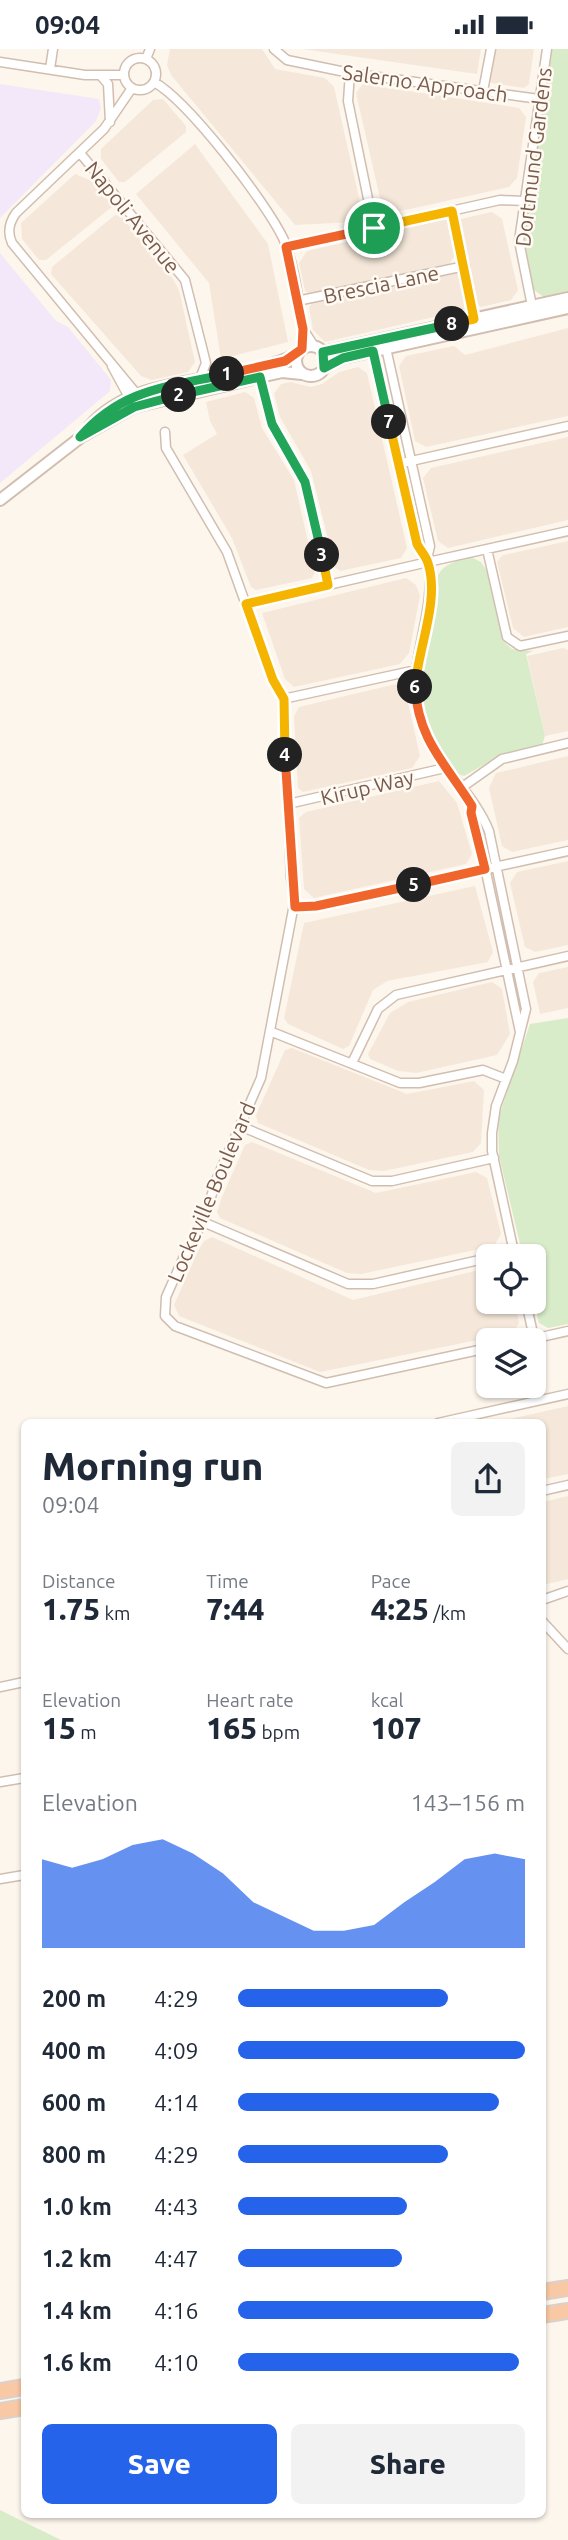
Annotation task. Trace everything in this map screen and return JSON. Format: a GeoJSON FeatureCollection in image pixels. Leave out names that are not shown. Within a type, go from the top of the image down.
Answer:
{"type":"FeatureCollection","features":[{"type":"Feature","properties":{"kind":"highway"},"geometry":{"type":"LineString","coordinates":[[546,2291],[568,2288]]}},
{"type":"Feature","properties":{"kind":"highway"},"geometry":{"type":"LineString","coordinates":[[546,2314],[568,2311]]}},
{"type":"Feature","properties":{"kind":"highway"},"geometry":{"type":"LineString","coordinates":[[0,2391],[21,2388]]}},
{"type":"Feature","properties":{"kind":"highway"},"geometry":{"type":"LineString","coordinates":[[0,2411],[21,2408]]}},
{"type":"Feature","properties":{"kind":"street"},"geometry":{"type":"LineString","coordinates":[[50,69],[53,49]]}},
{"type":"Feature","properties":{"kind":"street"},"geometry":{"type":"LineString","coordinates":[[146,59],[150,49]]}},
{"type":"Feature","properties":{"kind":"street","name":"Salerno Approach"},"geometry":{"type":"LineString","coordinates":[[274,49],[287,60],[350,73],[538,99]]}},
{"type":"Feature","properties":{"kind":"street"},"geometry":{"type":"LineString","coordinates":[[483,91],[491,49]]}},
{"type":"Feature","properties":{"kind":"street","name":"Dortmund Gardens"},"geometry":{"type":"LineString","coordinates":[[532,306],[519,251],[547,49]]}},
{"type":"Feature","properties":{"kind":"street"},"geometry":{"type":"LineString","coordinates":[[124,75],[131,61],[146,59]]}},
{"type":"Feature","properties":{"kind":"street"},"geometry":{"type":"LineString","coordinates":[[132,88],[147,89],[154,82],[156,71],[146,59]]}},
{"type":"Feature","properties":{"kind":"street"},"geometry":{"type":"LineString","coordinates":[[0,61],[101,76],[124,75]]}},
{"type":"Feature","properties":{"kind":"street"},"geometry":{"type":"LineString","coordinates":[[350,73],[348,100],[374,228]]}},
{"type":"Feature","properties":{"kind":"street"},"geometry":{"type":"LineString","coordinates":[[124,75],[132,88]]}},
{"type":"Feature","properties":{"kind":"street"},"geometry":{"type":"LineString","coordinates":[[101,76],[108,85],[110,122]]}},
{"type":"Feature","properties":{"kind":"street"},"geometry":{"type":"LineString","coordinates":[[154,82],[177,98],[250,187],[286,247],[303,329],[296,367],[302,374]]}},
{"type":"Feature","properties":{"kind":"street"},"geometry":{"type":"LineString","coordinates":[[132,88],[110,122],[16,213],[10,223],[9,233],[12,243],[109,359],[136,401]]}},
{"type":"Feature","properties":{"kind":"street","name":"Napoli Avenue"},"geometry":{"type":"LineString","coordinates":[[80,153],[185,280],[206,363]]}},
{"type":"Feature","properties":{"kind":"street"},"geometry":{"type":"LineString","coordinates":[[286,247],[500,200],[524,201]]}},
{"type":"Feature","properties":{"kind":"street","name":"Brescia Lane"},"geometry":{"type":"LineString","coordinates":[[452,211],[474,319]]}},
{"type":"Feature","properties":{"kind":"street","name":"Brescia Lane"},"geometry":{"type":"LineString","coordinates":[[297,301],[465,266]]}},
{"type":"Feature","properties":{"kind":"street"},"geometry":{"type":"LineString","coordinates":[[0,500],[80,437],[136,401],[199,381],[285,361],[300,352],[568,298]]}},
{"type":"Feature","properties":{"kind":"street"},"geometry":{"type":"LineString","coordinates":[[136,401],[282,372],[314,376],[343,358],[568,308]]}},
{"type":"Feature","properties":{"kind":"street"},"geometry":{"type":"LineString","coordinates":[[303,329],[318,349],[324,368]]}},
{"type":"Feature","properties":{"kind":"street"},"geometry":{"type":"LineString","coordinates":[[386,348],[430,547],[429,603],[416,670],[417,707],[433,752],[472,806],[484,818],[520,967],[526,1009],[492,1121],[494,1158],[513,1244]]}},
{"type":"Feature","properties":{"kind":"street"},"geometry":{"type":"LineString","coordinates":[[373,351],[417,544],[428,561]]}},
{"type":"Feature","properties":{"kind":"street"},"geometry":{"type":"LineString","coordinates":[[199,381],[206,363],[221,376]]}},
{"type":"Feature","properties":{"kind":"street"},"geometry":{"type":"LineString","coordinates":[[260,377],[272,424],[305,482],[328,585]]}},
{"type":"Feature","properties":{"kind":"street"},"geometry":{"type":"LineString","coordinates":[[398,464],[568,426]]}},
{"type":"Feature","properties":{"kind":"street","name":"Lockeville Boulevard"},"geometry":{"type":"LineString","coordinates":[[165,432],[166,448],[220,539],[273,680],[284,699],[295,907],[285,941],[272,1032],[261,1078],[217,1178],[203,1222],[166,1297],[164,1313],[175,1326],[326,1383],[476,1351]]}},
{"type":"Feature","properties":{"kind":"street"},"geometry":{"type":"LineString","coordinates":[[246,604],[568,531]]}},
{"type":"Feature","properties":{"kind":"street"},"geometry":{"type":"LineString","coordinates":[[487,549],[508,637],[520,646],[568,636]]}},
{"type":"Feature","properties":{"kind":"street"},"geometry":{"type":"LineString","coordinates":[[284,699],[416,670]]}},
{"type":"Feature","properties":{"kind":"street"},"geometry":{"type":"LineString","coordinates":[[461,788],[502,759],[568,743]]}},
{"type":"Feature","properties":{"kind":"street","name":"Kirup Way"},"geometry":{"type":"LineString","coordinates":[[288,804],[445,768]]}},
{"type":"Feature","properties":{"kind":"street"},"geometry":{"type":"LineString","coordinates":[[472,806],[471,813],[520,1035]]}},
{"type":"Feature","properties":{"kind":"street"},"geometry":{"type":"LineString","coordinates":[[295,907],[316,906],[568,851]]}},
{"type":"Feature","properties":{"kind":"street"},"geometry":{"type":"LineString","coordinates":[[352,1063],[374,1016],[388,999],[406,991],[568,956]]}},
{"type":"Feature","properties":{"kind":"street"},"geometry":{"type":"LineString","coordinates":[[272,1032],[400,1083],[419,1083],[483,1070],[506,1079]]}},
{"type":"Feature","properties":{"kind":"street"},"geometry":{"type":"LineString","coordinates":[[240,1126],[364,1180],[392,1181],[494,1158]]}},
{"type":"Feature","properties":{"kind":"street"},"geometry":{"type":"LineString","coordinates":[[203,1222],[348,1284],[373,1284],[476,1261]]}},
{"type":"Feature","properties":{"kind":"street"},"geometry":{"type":"LineString","coordinates":[[546,1336],[568,1331]]}},
{"type":"Feature","properties":{"kind":"street"},"geometry":{"type":"LineString","coordinates":[[456,1419],[568,1394]]}},
{"type":"Feature","properties":{"kind":"street"},"geometry":{"type":"LineString","coordinates":[[546,1490],[568,1485]]}},
{"type":"Feature","properties":{"kind":"street"},"geometry":{"type":"LineString","coordinates":[[546,1599],[568,1591]]}},
{"type":"Feature","properties":{"kind":"street"},"geometry":{"type":"LineString","coordinates":[[546,1625],[568,1649]]}},
{"type":"Feature","properties":{"kind":"street"},"geometry":{"type":"LineString","coordinates":[[0,1687],[21,1683]]}},
{"type":"Feature","properties":{"kind":"street"},"geometry":{"type":"LineString","coordinates":[[0,1782],[21,1778]]}},
{"type":"Feature","properties":{"kind":"street"},"geometry":{"type":"LineString","coordinates":[[0,1879],[21,1876]]}},
{"type":"Feature","properties":{"kind":"shaded area"},"geometry":{"type":"Polygon","coordinates":[[[170,49],[262,49],[275,69],[325,78],[334,87],[362,211],[355,222],[295,225],[171,75],[167,65],[170,49]]]}},
{"type":"Feature","properties":{"kind":"shaded area"},"geometry":{"type":"Polygon","coordinates":[[[302,49],[481,49],[477,74],[302,49]]]}},
{"type":"Feature","properties":{"kind":"shaded area"},"geometry":{"type":"Polygon","coordinates":[[[493,49],[534,49],[529,84],[524,88],[492,83],[488,79],[493,49]]]}},
{"type":"Feature","properties":{"kind":"shaded area"},"geometry":{"type":"Polygon","coordinates":[[[0,84],[99,99],[101,108],[96,121],[0,218],[0,84]]]}},
{"type":"Feature","properties":{"kind":"shaded area"},"geometry":{"type":"Polygon","coordinates":[[[363,84],[519,108],[526,117],[517,178],[509,187],[392,213],[382,207],[356,93],[363,84]]]}},
{"type":"Feature","properties":{"kind":"shaded area"},"geometry":{"type":"Polygon","coordinates":[[[163,99],[186,126],[186,132],[125,182],[119,182],[101,159],[101,149],[153,100],[163,99]]]}},
{"type":"Feature","properties":{"kind":"shaded area"},"geometry":{"type":"Polygon","coordinates":[[[195,144],[268,244],[288,342],[221,359],[209,283],[136,194],[195,144]]]}},
{"type":"Feature","properties":{"kind":"shaded area"},"geometry":{"type":"Polygon","coordinates":[[[75,174],[92,181],[113,206],[46,260],[39,260],[22,239],[21,223],[75,174]]]}},
{"type":"Feature","properties":{"kind":"shaded area"},"geometry":{"type":"Polygon","coordinates":[[[492,212],[502,219],[518,290],[511,300],[481,307],[476,304],[458,224],[461,219],[492,212]]]}},
{"type":"Feature","properties":{"kind":"shaded area"},"geometry":{"type":"Polygon","coordinates":[[[115,215],[121,216],[179,290],[195,362],[188,372],[152,380],[141,376],[51,274],[52,267],[115,215]]]}},
{"type":"Feature","properties":{"kind":"shaded area"},"geometry":{"type":"Polygon","coordinates":[[[447,219],[456,254],[450,263],[310,294],[305,291],[299,263],[307,251],[447,219]]]}},
{"type":"Feature","properties":{"kind":"shaded area"},"geometry":{"type":"Polygon","coordinates":[[[0,253],[56,321],[68,327],[111,380],[110,391],[0,483],[0,253]]]}},
{"type":"Feature","properties":{"kind":"shaded area"},"geometry":{"type":"Polygon","coordinates":[[[455,271],[461,274],[469,309],[325,342],[313,330],[309,308],[312,302],[455,271]]]}},
{"type":"Feature","properties":{"kind":"shaded area"},"geometry":{"type":"Polygon","coordinates":[[[568,328],[568,416],[426,447],[415,441],[399,366],[406,356],[454,346],[465,355],[568,328]]]}},
{"type":"Feature","properties":{"kind":"shaded area"},"geometry":{"type":"Polygon","coordinates":[[[358,367],[367,373],[407,548],[401,558],[340,571],[335,567],[311,471],[280,417],[274,394],[281,384],[291,382],[311,387],[322,384],[339,372],[358,367]]]}},
{"type":"Feature","properties":{"kind":"shaded area"},"geometry":{"type":"Polygon","coordinates":[[[245,392],[254,398],[262,428],[294,480],[315,572],[312,578],[256,590],[251,587],[232,538],[183,455],[217,434],[210,421],[206,402],[245,392]]]}},
{"type":"Feature","properties":{"kind":"shaded area"},"geometry":{"type":"Polygon","coordinates":[[[568,437],[568,520],[448,548],[438,541],[423,478],[431,468],[568,437]]]}},
{"type":"Feature","properties":{"kind":"shaded area"},"geometry":{"type":"Polygon","coordinates":[[[568,541],[568,627],[524,637],[513,628],[497,562],[503,555],[568,541]]]}},
{"type":"Feature","properties":{"kind":"shaded area"},"geometry":{"type":"Polygon","coordinates":[[[406,578],[416,585],[420,596],[409,653],[400,664],[294,687],[285,679],[262,613],[406,578]]]}},
{"type":"Feature","properties":{"kind":"shaded area"},"geometry":{"type":"Polygon","coordinates":[[[563,648],[568,650],[568,731],[545,736],[527,656],[563,648]]]}},
{"type":"Feature","properties":{"kind":"shaded area"},"geometry":{"type":"Polygon","coordinates":[[[396,684],[406,694],[420,756],[412,768],[303,792],[298,788],[294,716],[299,707],[396,684]]]}},
{"type":"Feature","properties":{"kind":"shaded area"},"geometry":{"type":"Polygon","coordinates":[[[568,756],[568,840],[512,852],[502,846],[489,788],[496,773],[568,756]]]}},
{"type":"Feature","properties":{"kind":"shaded area"},"geometry":{"type":"Polygon","coordinates":[[[439,781],[457,803],[472,854],[466,864],[314,898],[304,889],[299,818],[306,812],[439,781]]]}},
{"type":"Feature","properties":{"kind":"shaded area"},"geometry":{"type":"Polygon","coordinates":[[[568,861],[568,945],[535,952],[525,947],[510,883],[517,872],[568,861]]]}},
{"type":"Feature","properties":{"kind":"shaded area"},"geometry":{"type":"Polygon","coordinates":[[[475,886],[493,952],[488,962],[387,981],[373,990],[349,1046],[343,1049],[288,1024],[284,1018],[304,923],[475,886]]]}},
{"type":"Feature","properties":{"kind":"shaded area"},"geometry":{"type":"Polygon","coordinates":[[[568,967],[568,1008],[540,1014],[533,982],[539,973],[568,967]]]}},
{"type":"Feature","properties":{"kind":"shaded area"},"geometry":{"type":"Polygon","coordinates":[[[492,982],[502,989],[510,1034],[497,1055],[416,1073],[398,1071],[370,1059],[368,1054],[390,1013],[408,1002],[492,982]]]}},
{"type":"Feature","properties":{"kind":"shaded area"},"geometry":{"type":"Polygon","coordinates":[[[292,1048],[407,1094],[474,1081],[484,1090],[481,1143],[473,1152],[384,1171],[369,1170],[258,1123],[256,1115],[285,1050],[292,1048]]]}},
{"type":"Feature","properties":{"kind":"shaded area"},"geometry":{"type":"Polygon","coordinates":[[[252,1142],[376,1193],[476,1172],[487,1178],[501,1234],[495,1244],[476,1244],[476,1250],[361,1274],[347,1273],[220,1218],[217,1212],[222,1197],[245,1145],[252,1142]]]}},
{"type":"Feature","properties":{"kind":"shaded area"},"geometry":{"type":"Polygon","coordinates":[[[212,1237],[353,1300],[476,1271],[476,1314],[517,1314],[519,1323],[516,1328],[476,1328],[476,1340],[320,1372],[179,1316],[174,1305],[204,1241],[212,1237]]]}},
{"type":"Feature","properties":{"kind":"shaded area"},"geometry":{"type":"Polygon","coordinates":[[[568,1406],[568,1474],[546,1478],[546,1419],[511,1419],[568,1406]]]}},
{"type":"Feature","properties":{"kind":"shaded area"},"geometry":{"type":"Polygon","coordinates":[[[568,1496],[568,1579],[546,1584],[546,1501],[568,1496]]]}},
{"type":"Feature","properties":{"kind":"green space"},"geometry":{"type":"Polygon","coordinates":[[[551,49],[568,49],[568,291],[546,299],[533,289],[523,238],[551,49]]]}},
{"type":"Feature","properties":{"kind":"green space"},"geometry":{"type":"Polygon","coordinates":[[[471,557],[481,562],[487,571],[503,641],[512,649],[533,651],[526,654],[545,736],[542,745],[505,753],[464,776],[445,762],[426,726],[428,721],[420,695],[419,676],[434,615],[431,610],[436,580],[443,568],[471,557]]]}},
{"type":"Feature","properties":{"kind":"green space"},"geometry":{"type":"Polygon","coordinates":[[[568,1018],[568,1324],[548,1328],[539,1323],[537,1314],[546,1314],[546,1244],[520,1244],[499,1156],[498,1119],[530,1024],[568,1018]]]}},
{"type":"Feature","properties":{"kind":"green space"},"geometry":{"type":"Polygon","coordinates":[[[0,2510],[61,2540],[0,2540],[0,2510]]]}},
{"type":"Feature","properties":{"kind":"route"},"geometry":{"type":"LineString","coordinates":[[452,211],[465,266],[474,319],[323,352],[326,360],[324,368],[343,358],[373,351],[417,544],[427,559],[430,573],[429,603],[416,670],[417,707],[433,752],[472,806],[471,813],[485,869],[316,906],[295,907],[283,736],[284,699],[273,680],[246,604],[328,585],[305,482],[272,424],[260,377],[143,404],[121,412],[80,437],[109,408],[129,398],[266,366],[285,361],[297,354],[302,349],[303,329],[286,247],[374,228],[452,211]]}}]}
